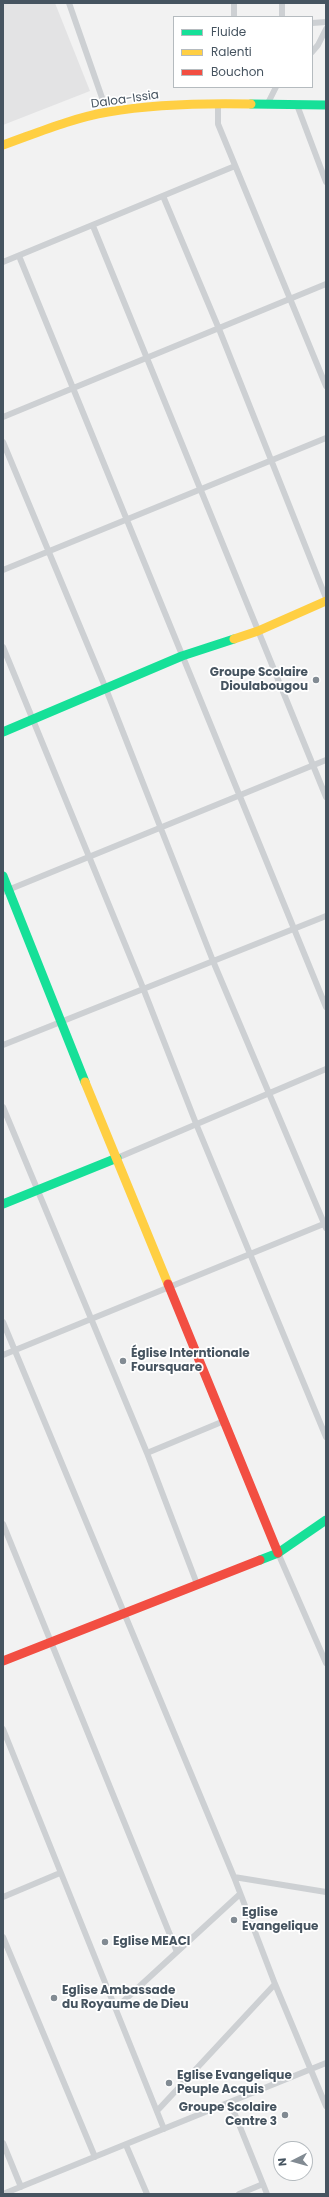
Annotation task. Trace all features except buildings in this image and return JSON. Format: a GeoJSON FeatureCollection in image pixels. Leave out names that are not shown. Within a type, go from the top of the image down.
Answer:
{"type":"FeatureCollection","features":[{"type":"Feature","properties":{"kind":"street"},"geometry":{"type":"LineString","coordinates":[[69,3],[107,112]]}},
{"type":"Feature","properties":{"kind":"street"},"geometry":{"type":"LineString","coordinates":[[234,3],[234,16]]}},
{"type":"Feature","properties":{"kind":"street"},"geometry":{"type":"LineString","coordinates":[[282,3],[282,16]]}},
{"type":"Feature","properties":{"kind":"street"},"geometry":{"type":"LineString","coordinates":[[313,23],[326,22]]}},
{"type":"Feature","properties":{"kind":"street"},"geometry":{"type":"LineString","coordinates":[[313,51],[318,45],[326,29]]}},
{"type":"Feature","properties":{"kind":"street"},"geometry":{"type":"LineString","coordinates":[[267,105],[276,88]]}},
{"type":"Feature","properties":{"kind":"street"},"geometry":{"type":"LineString","coordinates":[[218,104],[218,124],[326,386]]}},
{"type":"Feature","properties":{"kind":"street","name":"Daloa-Issia"},"geometry":{"type":"LineString","coordinates":[[3,145],[68,122],[107,112],[164,106],[218,104],[326,105]]}},
{"type":"Feature","properties":{"kind":"street"},"geometry":{"type":"LineString","coordinates":[[297,105],[326,182]]}},
{"type":"Feature","properties":{"kind":"street"},"geometry":{"type":"LineString","coordinates":[[3,262],[235,166]]}},
{"type":"Feature","properties":{"kind":"street"},"geometry":{"type":"LineString","coordinates":[[3,732],[182,656],[258,631],[326,599],[272,460],[163,196]]}},
{"type":"Feature","properties":{"kind":"street"},"geometry":{"type":"LineString","coordinates":[[93,226],[326,797]]}},
{"type":"Feature","properties":{"kind":"street"},"geometry":{"type":"LineString","coordinates":[[19,256],[326,1007]]}},
{"type":"Feature","properties":{"kind":"street"},"geometry":{"type":"LineString","coordinates":[[3,417],[326,284]]}},
{"type":"Feature","properties":{"kind":"street"},"geometry":{"type":"LineString","coordinates":[[3,570],[326,438]]}},
{"type":"Feature","properties":{"kind":"street"},"geometry":{"type":"LineString","coordinates":[[3,442],[106,689],[213,961],[325,1225],[3,1355]]}},
{"type":"Feature","properties":{"kind":"street"},"geometry":{"type":"LineString","coordinates":[[3,647],[143,988],[197,1126],[326,1437]]}},
{"type":"Feature","properties":{"kind":"street"},"geometry":{"type":"LineString","coordinates":[[6,891],[240,797],[326,760]]}},
{"type":"Feature","properties":{"kind":"street"},"geometry":{"type":"LineString","coordinates":[[3,876],[6,891],[278,1553],[326,1663]]}},
{"type":"Feature","properties":{"kind":"street"},"geometry":{"type":"LineString","coordinates":[[3,1045],[326,916]]}},
{"type":"Feature","properties":{"kind":"street"},"geometry":{"type":"LineString","coordinates":[[3,1204],[197,1126],[326,1069]]}},
{"type":"Feature","properties":{"kind":"street"},"geometry":{"type":"LineString","coordinates":[[3,1108],[147,1453],[197,1584]]}},
{"type":"Feature","properties":{"kind":"street"},"geometry":{"type":"LineString","coordinates":[[3,1322],[125,1613],[326,2106]]}},
{"type":"Feature","properties":{"kind":"street"},"geometry":{"type":"LineString","coordinates":[[147,1453],[224,1421]]}},
{"type":"Feature","properties":{"kind":"street"},"geometry":{"type":"LineString","coordinates":[[3,1661],[278,1553],[326,1520]]}},
{"type":"Feature","properties":{"kind":"street"},"geometry":{"type":"LineString","coordinates":[[3,1524],[177,1952]]}},
{"type":"Feature","properties":{"kind":"street"},"geometry":{"type":"LineString","coordinates":[[3,1729],[60,1873],[117,2007],[164,2129]]}},
{"type":"Feature","properties":{"kind":"street"},"geometry":{"type":"LineString","coordinates":[[3,1897],[60,1873]]}},
{"type":"Feature","properties":{"kind":"street"},"geometry":{"type":"LineString","coordinates":[[234,1878],[326,1892]]}},
{"type":"Feature","properties":{"kind":"street"},"geometry":{"type":"LineString","coordinates":[[117,2007],[240,1894]]}},
{"type":"Feature","properties":{"kind":"street"},"geometry":{"type":"LineString","coordinates":[[3,1937],[95,2157]]}},
{"type":"Feature","properties":{"kind":"street"},"geometry":{"type":"LineString","coordinates":[[157,2111],[275,1984]]}},
{"type":"Feature","properties":{"kind":"street"},"geometry":{"type":"LineString","coordinates":[[3,2194],[326,2063]]}},
{"type":"Feature","properties":{"kind":"street"},"geometry":{"type":"LineString","coordinates":[[230,2102],[267,2194]]}},
{"type":"Feature","properties":{"kind":"street"},"geometry":{"type":"LineString","coordinates":[[3,2143],[21,2187]]}},
{"type":"Feature","properties":{"kind":"street"},"geometry":{"type":"LineString","coordinates":[[126,2145],[147,2194]]}},
{"type":"Feature","properties":{"kind":"street"},"geometry":{"type":"LineString","coordinates":[[239,2194],[263,2184]]}},
{"type":"Feature","properties":{"kind":"shaded area"},"geometry":{"type":"Polygon","coordinates":[[[3,3],[55,3],[90,91],[3,125],[3,3]]]}},
{"type":"Feature","properties":{"kind":"traffic: fast"},"geometry":{"type":"LineString","coordinates":[[251,104],[326,105]]}},
{"type":"Feature","properties":{"kind":"traffic: fast"},"geometry":{"type":"LineString","coordinates":[[3,732],[182,656],[234,639]]}},
{"type":"Feature","properties":{"kind":"traffic: fast"},"geometry":{"type":"LineString","coordinates":[[3,876],[85,1082]]}},
{"type":"Feature","properties":{"kind":"traffic: fast"},"geometry":{"type":"LineString","coordinates":[[3,1204],[117,1158]]}},
{"type":"Feature","properties":{"kind":"traffic: fast"},"geometry":{"type":"LineString","coordinates":[[260,1560],[278,1553],[326,1520]]}},
{"type":"Feature","properties":{"kind":"traffic: slow"},"geometry":{"type":"LineString","coordinates":[[3,145],[68,122],[126,109],[179,105],[251,104]]}},
{"type":"Feature","properties":{"kind":"traffic: slow"},"geometry":{"type":"LineString","coordinates":[[234,639],[258,631],[326,601]]}},
{"type":"Feature","properties":{"kind":"traffic: slow"},"geometry":{"type":"LineString","coordinates":[[85,1082],[168,1284]]}},
{"type":"Feature","properties":{"kind":"traffic: jam"},"geometry":{"type":"LineString","coordinates":[[168,1284],[278,1553]]}},
{"type":"Feature","properties":{"kind":"traffic: jam"},"geometry":{"type":"LineString","coordinates":[[3,1661],[260,1560]]}},
{"type":"Feature","properties":{"kind":"place","name":"Groupe Scolaire Dioulabougou"},"geometry":{"type":"Point","coordinates":[316,680]}},
{"type":"Feature","properties":{"kind":"place","name":"Église Interntionale Foursquare"},"geometry":{"type":"Point","coordinates":[123,1361]}},
{"type":"Feature","properties":{"kind":"place","name":"Eglise Evangelique"},"geometry":{"type":"Point","coordinates":[234,1920]}},
{"type":"Feature","properties":{"kind":"place","name":"Eglise MEACI"},"geometry":{"type":"Point","coordinates":[105,1942]}},
{"type":"Feature","properties":{"kind":"place","name":"Eglise Ambassade du Royaume de Dieu"},"geometry":{"type":"Point","coordinates":[54,1998]}},
{"type":"Feature","properties":{"kind":"place","name":"Eglise Evangelique Peuple Acquis"},"geometry":{"type":"Point","coordinates":[169,2083]}},
{"type":"Feature","properties":{"kind":"place","name":"Groupe Scolaire Centre 3"},"geometry":{"type":"Point","coordinates":[285,2115]}}]}
